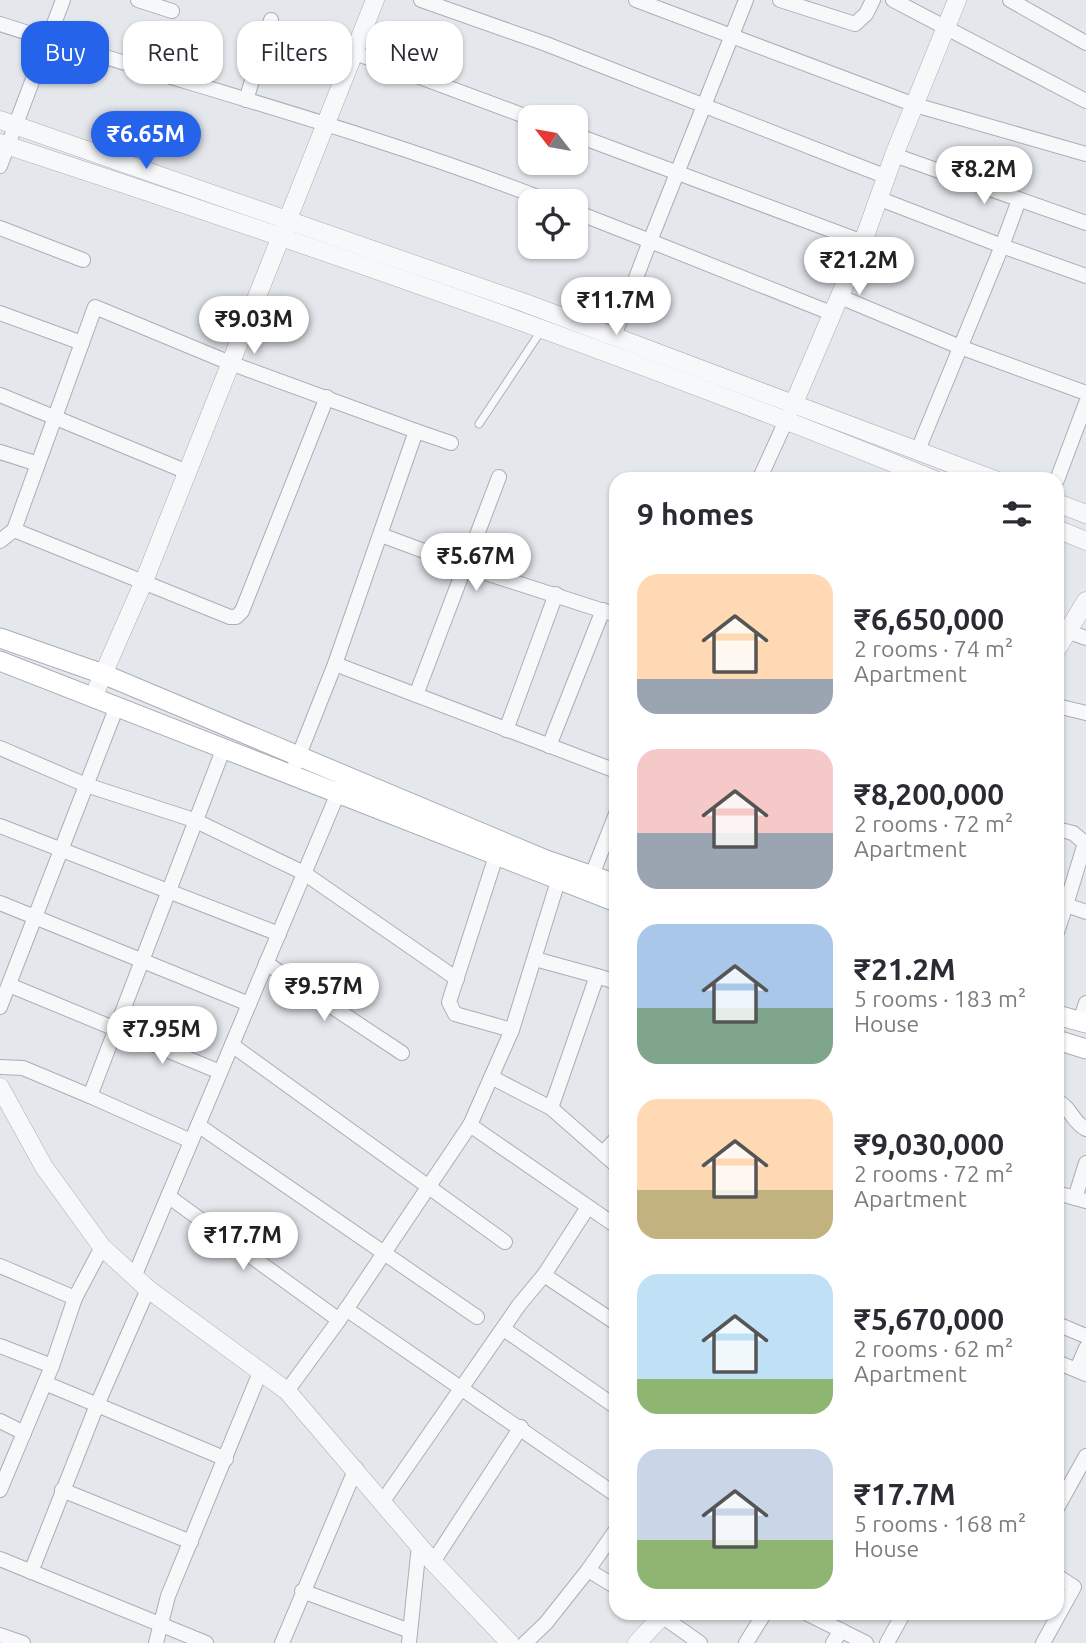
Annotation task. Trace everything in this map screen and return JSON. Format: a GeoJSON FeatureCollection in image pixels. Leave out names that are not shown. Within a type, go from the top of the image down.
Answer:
{"type":"FeatureCollection","features":[{"type":"Feature","properties":{"kind":"main road"},"geometry":{"type":"LineString","coordinates":[[0,638],[103,674],[546,860],[609,881]]}},
{"type":"Feature","properties":{"kind":"main road"},"geometry":{"type":"LineString","coordinates":[[2,666],[93,695],[223,750],[609,899]]}},
{"type":"Feature","properties":{"kind":"main road"},"geometry":{"type":"LineString","coordinates":[[1064,1015],[1084,1016]]}},
{"type":"Feature","properties":{"kind":"main road"},"geometry":{"type":"LineString","coordinates":[[1064,1042],[1086,1049]]}},
{"type":"Feature","properties":{"kind":"street"},"geometry":{"type":"LineString","coordinates":[[54,21],[63,0]]}},
{"type":"Feature","properties":{"kind":"street"},"geometry":{"type":"LineString","coordinates":[[138,0],[172,11]]}},
{"type":"Feature","properties":{"kind":"street"},"geometry":{"type":"LineString","coordinates":[[93,695],[144,581],[185,471],[375,0]]}},
{"type":"Feature","properties":{"kind":"street"},"geometry":{"type":"LineString","coordinates":[[421,0],[704,105],[887,177]]}},
{"type":"Feature","properties":{"kind":"street"},"geometry":{"type":"LineString","coordinates":[[636,0],[915,105],[1086,153]]}},
{"type":"Feature","properties":{"kind":"street"},"geometry":{"type":"LineString","coordinates":[[614,336],[746,0]]}},
{"type":"Feature","properties":{"kind":"street"},"geometry":{"type":"LineString","coordinates":[[780,0],[855,24],[866,14],[873,0]]}},
{"type":"Feature","properties":{"kind":"street"},"geometry":{"type":"LineString","coordinates":[[893,0],[1086,101]]}},
{"type":"Feature","properties":{"kind":"street"},"geometry":{"type":"LineString","coordinates":[[763,472],[787,422],[834,304],[863,242],[894,155],[957,0]]}},
{"type":"Feature","properties":{"kind":"street"},"geometry":{"type":"LineString","coordinates":[[1010,0],[1086,43]]}},
{"type":"Feature","properties":{"kind":"street"},"geometry":{"type":"LineString","coordinates":[[246,100],[271,20]]}},
{"type":"Feature","properties":{"kind":"street"},"geometry":{"type":"LineString","coordinates":[[0,24],[21,31]]}},
{"type":"Feature","properties":{"kind":"street"},"geometry":{"type":"LineString","coordinates":[[355,53],[518,114]]}},
{"type":"Feature","properties":{"kind":"street"},"geometry":{"type":"LineString","coordinates":[[109,58],[324,125],[518,190]]}},
{"type":"Feature","properties":{"kind":"street"},"geometry":{"type":"LineString","coordinates":[[0,166],[8,122],[26,84]]}},
{"type":"Feature","properties":{"kind":"street"},"geometry":{"type":"LineString","coordinates":[[8,122],[915,472]]}},
{"type":"Feature","properties":{"kind":"street"},"geometry":{"type":"LineString","coordinates":[[588,139],[863,242]]}},
{"type":"Feature","properties":{"kind":"street"},"geometry":{"type":"LineString","coordinates":[[4,144],[284,227],[614,336],[974,472]]}},
{"type":"Feature","properties":{"kind":"street"},"geometry":{"type":"LineString","coordinates":[[894,155],[1086,223]]}},
{"type":"Feature","properties":{"kind":"street"},"geometry":{"type":"LineString","coordinates":[[880,199],[1086,276]]}},
{"type":"Feature","properties":{"kind":"street"},"geometry":{"type":"LineString","coordinates":[[918,450],[1019,200]]}},
{"type":"Feature","properties":{"kind":"street"},"geometry":{"type":"LineString","coordinates":[[588,217],[650,241],[1086,393]]}},
{"type":"Feature","properties":{"kind":"street"},"geometry":{"type":"LineString","coordinates":[[0,228],[83,260]]}},
{"type":"Feature","properties":{"kind":"street"},"geometry":{"type":"LineString","coordinates":[[0,541],[14,530],[95,307],[230,363],[451,443]]}},
{"type":"Feature","properties":{"kind":"street"},"geometry":{"type":"LineString","coordinates":[[0,313],[82,343]]}},
{"type":"Feature","properties":{"kind":"street"},"geometry":{"type":"LineString","coordinates":[[0,395],[185,471]]}},
{"type":"Feature","properties":{"kind":"street"},"geometry":{"type":"LineString","coordinates":[[14,530],[230,617],[242,611],[327,397]]}},
{"type":"Feature","properties":{"kind":"street"},"geometry":{"type":"LineString","coordinates":[[1060,472],[1086,403]]}},
{"type":"Feature","properties":{"kind":"street"},"geometry":{"type":"LineString","coordinates":[[290,776],[335,664],[416,431]]}},
{"type":"Feature","properties":{"kind":"street"},"geometry":{"type":"LineString","coordinates":[[0,452],[38,464]]}},
{"type":"Feature","properties":{"kind":"street"},"geometry":{"type":"LineString","coordinates":[[416,695],[467,568],[499,477]]}},
{"type":"Feature","properties":{"kind":"street"},"geometry":{"type":"LineString","coordinates":[[1064,506],[1086,514]]}},
{"type":"Feature","properties":{"kind":"street"},"geometry":{"type":"LineString","coordinates":[[1064,532],[1086,541]]}},
{"type":"Feature","properties":{"kind":"street"},"geometry":{"type":"LineString","coordinates":[[380,535],[467,568],[609,613]]}},
{"type":"Feature","properties":{"kind":"street"},"geometry":{"type":"LineString","coordinates":[[506,730],[556,594]]}},
{"type":"Feature","properties":{"kind":"street"},"geometry":{"type":"LineString","coordinates":[[1066,640],[1086,601]]}},
{"type":"Feature","properties":{"kind":"street"},"geometry":{"type":"LineString","coordinates":[[549,746],[609,615]]}},
{"type":"Feature","properties":{"kind":"street"},"geometry":{"type":"LineString","coordinates":[[335,664],[609,768]]}},
{"type":"Feature","properties":{"kind":"street"},"geometry":{"type":"LineString","coordinates":[[0,1007],[117,706]]}},
{"type":"Feature","properties":{"kind":"street"},"geometry":{"type":"LineString","coordinates":[[1064,708],[1086,713]]}},
{"type":"Feature","properties":{"kind":"street"},"geometry":{"type":"LineString","coordinates":[[0,748],[86,785],[194,820],[304,873],[457,979]]}},
{"type":"Feature","properties":{"kind":"street"},"geometry":{"type":"LineString","coordinates":[[90,1096],[223,750]]}},
{"type":"Feature","properties":{"kind":"street"},"geometry":{"type":"LineString","coordinates":[[31,1572],[97,1405],[141,1283],[168,1196],[346,775]]}},
{"type":"Feature","properties":{"kind":"street"},"geometry":{"type":"LineString","coordinates":[[0,826],[279,934]]}},
{"type":"Feature","properties":{"kind":"street"},"geometry":{"type":"LineString","coordinates":[[592,875],[609,832]]}},
{"type":"Feature","properties":{"kind":"street"},"geometry":{"type":"LineString","coordinates":[[1064,832],[1082,838],[1085,844],[1064,911]]}},
{"type":"Feature","properties":{"kind":"street"},"geometry":{"type":"LineString","coordinates":[[496,856],[449,1002],[450,1010],[455,1014],[512,1031]]}},
{"type":"Feature","properties":{"kind":"street"},"geometry":{"type":"LineString","coordinates":[[287,1391],[343,1315],[470,1125],[512,1031],[558,881]]}},
{"type":"Feature","properties":{"kind":"street"},"geometry":{"type":"LineString","coordinates":[[0,903],[249,1003]]}},
{"type":"Feature","properties":{"kind":"street"},"geometry":{"type":"LineString","coordinates":[[1066,905],[1086,912]]}},
{"type":"Feature","properties":{"kind":"street"},"geometry":{"type":"LineString","coordinates":[[535,959],[609,980]]}},
{"type":"Feature","properties":{"kind":"street"},"geometry":{"type":"LineString","coordinates":[[266,963],[402,1053]]}},
{"type":"Feature","properties":{"kind":"street"},"geometry":{"type":"LineString","coordinates":[[551,1108],[597,976]]}},
{"type":"Feature","properties":{"kind":"street"},"geometry":{"type":"LineString","coordinates":[[9,985],[220,1072]]}},
{"type":"Feature","properties":{"kind":"street"},"geometry":{"type":"LineString","coordinates":[[232,1045],[505,1242]]}},
{"type":"Feature","properties":{"kind":"street"},"geometry":{"type":"LineString","coordinates":[[0,1067],[23,1068],[191,1141]]}},
{"type":"Feature","properties":{"kind":"street"},"geometry":{"type":"LineString","coordinates":[[493,1078],[551,1108],[609,1159]]}},
{"type":"Feature","properties":{"kind":"street"},"geometry":{"type":"LineString","coordinates":[[0,1087],[44,1167],[102,1247],[141,1283],[287,1391],[356,1468],[433,1562],[510,1643]]}},
{"type":"Feature","properties":{"kind":"street"},"geometry":{"type":"LineString","coordinates":[[1064,1105],[1086,1129]]}},
{"type":"Feature","properties":{"kind":"street"},"geometry":{"type":"LineString","coordinates":[[198,1125],[477,1317]]}},
{"type":"Feature","properties":{"kind":"street"},"geometry":{"type":"LineString","coordinates":[[470,1125],[609,1221]]}},
{"type":"Feature","properties":{"kind":"street"},"geometry":{"type":"LineString","coordinates":[[603,1153],[609,1147]]}},
{"type":"Feature","properties":{"kind":"street"},"geometry":{"type":"LineString","coordinates":[[1064,1195],[1081,1200],[1086,1163]]}},
{"type":"Feature","properties":{"kind":"street"},"geometry":{"type":"LineString","coordinates":[[168,1196],[343,1315],[464,1387],[609,1490]]}},
{"type":"Feature","properties":{"kind":"street"},"geometry":{"type":"LineString","coordinates":[[383,1502],[589,1207]]}},
{"type":"Feature","properties":{"kind":"street"},"geometry":{"type":"LineString","coordinates":[[0,1490],[52,1366],[75,1298],[102,1247]]}},
{"type":"Feature","properties":{"kind":"street"},"geometry":{"type":"LineString","coordinates":[[0,1265],[75,1298]]}},
{"type":"Feature","properties":{"kind":"street"},"geometry":{"type":"LineString","coordinates":[[544,1275],[609,1317]]}},
{"type":"Feature","properties":{"kind":"street"},"geometry":{"type":"LineString","coordinates":[[1064,1327],[1086,1336]]}},
{"type":"Feature","properties":{"kind":"street"},"geometry":{"type":"LineString","coordinates":[[505,1329],[609,1403]]}},
{"type":"Feature","properties":{"kind":"street"},"geometry":{"type":"LineString","coordinates":[[0,1346],[52,1366]]}},
{"type":"Feature","properties":{"kind":"street"},"geometry":{"type":"LineString","coordinates":[[1064,1365],[1082,1372],[1086,1348]]}},
{"type":"Feature","properties":{"kind":"street"},"geometry":{"type":"LineString","coordinates":[[156,1643],[168,1596],[261,1370]]}},
{"type":"Feature","properties":{"kind":"street"},"geometry":{"type":"LineString","coordinates":[[45,1383],[226,1459]]}},
{"type":"Feature","properties":{"kind":"street"},"geometry":{"type":"LineString","coordinates":[[0,1421],[24,1433]]}},
{"type":"Feature","properties":{"kind":"street"},"geometry":{"type":"LineString","coordinates":[[433,1562],[521,1427]]}},
{"type":"Feature","properties":{"kind":"street"},"geometry":{"type":"LineString","coordinates":[[1064,1495],[1086,1456]]}},
{"type":"Feature","properties":{"kind":"street"},"geometry":{"type":"LineString","coordinates":[[282,1643],[356,1468]]}},
{"type":"Feature","properties":{"kind":"street"},"geometry":{"type":"LineString","coordinates":[[62,1490],[191,1542]]}},
{"type":"Feature","properties":{"kind":"street"},"geometry":{"type":"LineString","coordinates":[[525,1643],[546,1623],[609,1540]]}},
{"type":"Feature","properties":{"kind":"street"},"geometry":{"type":"LineString","coordinates":[[302,1591],[410,1637],[419,1545]]}},
{"type":"Feature","properties":{"kind":"street"},"geometry":{"type":"LineString","coordinates":[[0,1559],[206,1643]]}},
{"type":"Feature","properties":{"kind":"street"},"geometry":{"type":"LineString","coordinates":[[588,1570],[609,1583]]}},
{"type":"Feature","properties":{"kind":"street"},"geometry":{"type":"LineString","coordinates":[[1064,1580],[1080,1590],[1064,1613]]}},
{"type":"Feature","properties":{"kind":"street"},"geometry":{"type":"LineString","coordinates":[[637,1643],[657,1620]]}},
{"type":"Feature","properties":{"kind":"street"},"geometry":{"type":"LineString","coordinates":[[670,1620],[700,1643]]}},
{"type":"Feature","properties":{"kind":"street"},"geometry":{"type":"LineString","coordinates":[[746,1643],[760,1620]]}},
{"type":"Feature","properties":{"kind":"street"},"geometry":{"type":"LineString","coordinates":[[816,1620],[837,1637],[866,1643]]}},
{"type":"Feature","properties":{"kind":"street"},"geometry":{"type":"LineString","coordinates":[[887,1643],[900,1620]]}},
{"type":"Feature","properties":{"kind":"street"},"geometry":{"type":"LineString","coordinates":[[1043,1643],[1059,1620]]}},
{"type":"Feature","properties":{"kind":"street"},"geometry":{"type":"LineString","coordinates":[[0,1635],[24,1643]]}},
{"type":"Feature","properties":{"kind":"lane"},"geometry":{"type":"LineString","coordinates":[[480,424],[543,329]]}}]}
